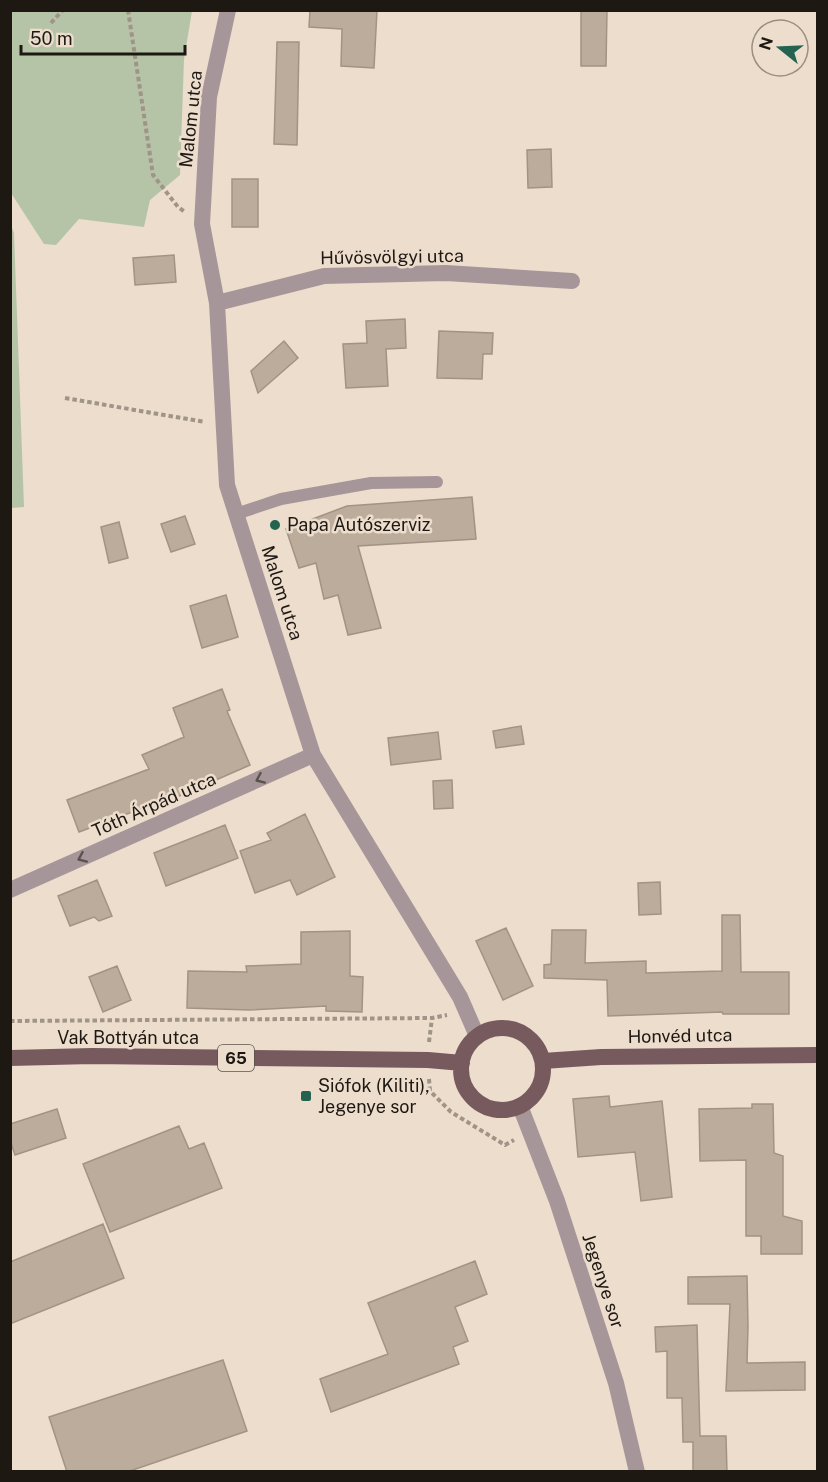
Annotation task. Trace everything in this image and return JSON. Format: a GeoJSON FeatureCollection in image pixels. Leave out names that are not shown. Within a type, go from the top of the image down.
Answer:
{"type":"FeatureCollection","features":[{"type":"Feature","properties":{"kind":"main road"},"geometry":{"type":"LineString","coordinates":[[499,1028],[522,1033],[532,1040],[543,1061],[543,1074],[539,1088],[520,1106],[508,1110],[495,1110],[473,1098],[462,1076],[464,1053],[477,1036],[499,1028]]}},
{"type":"Feature","properties":{"kind":"main road","name":"Honvéd utca"},"geometry":{"type":"LineString","coordinates":[[543,1061],[622,1056],[818,1055]]}},
{"type":"Feature","properties":{"kind":"main road","name":"Vak Bottyán utca"},"geometry":{"type":"LineString","coordinates":[[10,1058],[92,1056],[428,1060],[462,1063]]}},
{"type":"Feature","properties":{"kind":"street","name":"Malom utca"},"geometry":{"type":"LineString","coordinates":[[228,10],[209,98],[202,224],[217,303],[227,484],[313,755],[460,997],[477,1036]]}},
{"type":"Feature","properties":{"kind":"street","name":"Hűvösvölgyi utca"},"geometry":{"type":"LineString","coordinates":[[217,303],[324,276],[446,273],[572,280]]}},
{"type":"Feature","properties":{"kind":"street","name":"Tóth Árpád utca"},"geometry":{"type":"LineString","coordinates":[[10,890],[313,755]]}},
{"type":"Feature","properties":{"kind":"street","name":"Jegenye sor"},"geometry":{"type":"LineString","coordinates":[[520,1106],[557,1201],[616,1383],[636,1472]]}},
{"type":"Feature","properties":{"kind":"lane"},"geometry":{"type":"LineString","coordinates":[[236,514],[281,499],[371,483],[436,482]]}},
{"type":"Feature","properties":{"kind":"path"},"geometry":{"type":"LineString","coordinates":[[51,23],[63,10]]}},
{"type":"Feature","properties":{"kind":"path"},"geometry":{"type":"LineString","coordinates":[[129,10],[153,175],[178,207],[202,224]]}},
{"type":"Feature","properties":{"kind":"path"},"geometry":{"type":"LineString","coordinates":[[65,398],[224,425]]}},
{"type":"Feature","properties":{"kind":"path"},"geometry":{"type":"LineString","coordinates":[[10,1021],[432,1018],[428,1060],[430,1091],[451,1112],[505,1145],[530,1131]]}},
{"type":"Feature","properties":{"kind":"green space"},"geometry":{"type":"Polygon","coordinates":[[[10,11],[192,11],[184,59],[180,175],[150,200],[144,227],[79,219],[56,245],[44,244],[11,193],[10,11]]]}},
{"type":"Feature","properties":{"kind":"green space"},"geometry":{"type":"Polygon","coordinates":[[[11,225],[14,233],[24,507],[11,508],[11,225]]]}},
{"type":"Feature","properties":{"kind":"building"},"geometry":{"type":"Polygon","coordinates":[[[310,10],[377,10],[374,68],[341,66],[342,29],[309,27],[310,10]]]}},
{"type":"Feature","properties":{"kind":"building"},"geometry":{"type":"Polygon","coordinates":[[[581,10],[607,10],[606,66],[581,66],[581,10]]]}},
{"type":"Feature","properties":{"kind":"building"},"geometry":{"type":"Polygon","coordinates":[[[277,42],[299,42],[297,145],[274,144],[277,42]]]}},
{"type":"Feature","properties":{"kind":"building"},"geometry":{"type":"Polygon","coordinates":[[[551,149],[552,187],[528,188],[527,150],[551,149]]]}},
{"type":"Feature","properties":{"kind":"building"},"geometry":{"type":"Polygon","coordinates":[[[232,179],[258,179],[258,227],[232,227],[232,179]]]}},
{"type":"Feature","properties":{"kind":"building"},"geometry":{"type":"Polygon","coordinates":[[[174,255],[176,282],[135,285],[133,258],[174,255]]]}},
{"type":"Feature","properties":{"kind":"building"},"geometry":{"type":"Polygon","coordinates":[[[405,319],[406,348],[386,349],[388,386],[346,388],[343,344],[367,343],[366,321],[405,319]]]}},
{"type":"Feature","properties":{"kind":"building"},"geometry":{"type":"Polygon","coordinates":[[[439,331],[493,333],[492,354],[483,354],[482,379],[437,378],[439,331]]]}},
{"type":"Feature","properties":{"kind":"building"},"geometry":{"type":"Polygon","coordinates":[[[284,341],[298,358],[258,393],[251,371],[284,341]]]}},
{"type":"Feature","properties":{"kind":"building"},"geometry":{"type":"Polygon","coordinates":[[[472,497],[476,539],[358,546],[381,628],[348,635],[338,595],[324,599],[316,563],[299,568],[286,529],[347,506],[472,497]]]}},
{"type":"Feature","properties":{"kind":"building"},"geometry":{"type":"Polygon","coordinates":[[[185,516],[195,544],[171,552],[161,524],[185,516]]]}},
{"type":"Feature","properties":{"kind":"building"},"geometry":{"type":"Polygon","coordinates":[[[119,522],[128,558],[109,563],[101,527],[119,522]]]}},
{"type":"Feature","properties":{"kind":"building"},"geometry":{"type":"Polygon","coordinates":[[[226,595],[238,637],[202,648],[190,606],[226,595]]]}},
{"type":"Feature","properties":{"kind":"building"},"geometry":{"type":"Polygon","coordinates":[[[222,689],[230,710],[227,711],[250,765],[152,808],[151,805],[79,832],[67,800],[149,769],[142,755],[184,737],[173,708],[222,689]]]}},
{"type":"Feature","properties":{"kind":"building"},"geometry":{"type":"Polygon","coordinates":[[[521,726],[524,744],[496,748],[493,731],[521,726]]]}},
{"type":"Feature","properties":{"kind":"building"},"geometry":{"type":"Polygon","coordinates":[[[438,732],[441,759],[391,765],[388,738],[438,732]]]}},
{"type":"Feature","properties":{"kind":"building"},"geometry":{"type":"Polygon","coordinates":[[[452,780],[453,808],[434,809],[433,781],[452,780]]]}},
{"type":"Feature","properties":{"kind":"building"},"geometry":{"type":"Polygon","coordinates":[[[305,814],[335,877],[297,895],[290,880],[255,893],[240,851],[271,840],[267,833],[305,814]]]}},
{"type":"Feature","properties":{"kind":"building"},"geometry":{"type":"Polygon","coordinates":[[[225,825],[238,858],[166,886],[154,853],[225,825]]]}},
{"type":"Feature","properties":{"kind":"building"},"geometry":{"type":"Polygon","coordinates":[[[97,880],[112,916],[99,921],[94,917],[70,926],[58,896],[97,880]]]}},
{"type":"Feature","properties":{"kind":"building"},"geometry":{"type":"Polygon","coordinates":[[[660,882],[661,914],[639,915],[638,883],[660,882]]]}},
{"type":"Feature","properties":{"kind":"building"},"geometry":{"type":"Polygon","coordinates":[[[722,915],[740,915],[741,972],[789,972],[789,1014],[723,1014],[722,1012],[608,1016],[607,980],[544,978],[544,965],[551,964],[552,930],[586,930],[585,963],[646,961],[646,973],[722,971],[722,915]]]}},
{"type":"Feature","properties":{"kind":"building"},"geometry":{"type":"Polygon","coordinates":[[[506,928],[533,986],[503,1000],[476,941],[506,928]]]}},
{"type":"Feature","properties":{"kind":"building"},"geometry":{"type":"Polygon","coordinates":[[[350,931],[350,976],[363,977],[362,1012],[326,1011],[326,1006],[249,1010],[187,1008],[188,971],[247,972],[246,966],[301,964],[301,932],[350,931]]]}},
{"type":"Feature","properties":{"kind":"building"},"geometry":{"type":"Polygon","coordinates":[[[117,966],[131,1000],[103,1012],[89,977],[117,966]]]}},
{"type":"Feature","properties":{"kind":"building"},"geometry":{"type":"Polygon","coordinates":[[[609,1096],[610,1107],[662,1101],[672,1197],[641,1201],[635,1152],[578,1157],[573,1099],[609,1096]]]}},
{"type":"Feature","properties":{"kind":"building"},"geometry":{"type":"Polygon","coordinates":[[[752,1104],[773,1104],[774,1153],[783,1156],[783,1216],[802,1221],[802,1254],[761,1254],[761,1236],[746,1236],[746,1160],[700,1161],[699,1109],[752,1108],[752,1104]]]}},
{"type":"Feature","properties":{"kind":"building"},"geometry":{"type":"Polygon","coordinates":[[[57,1109],[66,1138],[15,1155],[10,1140],[10,1124],[57,1109]]]}},
{"type":"Feature","properties":{"kind":"building"},"geometry":{"type":"Polygon","coordinates":[[[179,1126],[189,1149],[204,1143],[222,1188],[110,1232],[83,1164],[179,1126]]]}},
{"type":"Feature","properties":{"kind":"building"},"geometry":{"type":"Polygon","coordinates":[[[103,1224],[124,1278],[10,1324],[10,1262],[103,1224]]]}},
{"type":"Feature","properties":{"kind":"building"},"geometry":{"type":"Polygon","coordinates":[[[475,1261],[487,1294],[455,1307],[468,1341],[453,1347],[459,1364],[331,1412],[320,1379],[388,1354],[368,1303],[475,1261]]]}},
{"type":"Feature","properties":{"kind":"building"},"geometry":{"type":"Polygon","coordinates":[[[747,1276],[747,1363],[805,1362],[805,1390],[726,1391],[730,1304],[688,1304],[688,1277],[747,1276]]]}},
{"type":"Feature","properties":{"kind":"building"},"geometry":{"type":"Polygon","coordinates":[[[697,1325],[700,1436],[726,1436],[727,1472],[693,1472],[693,1442],[683,1442],[682,1398],[667,1398],[667,1351],[656,1352],[655,1327],[697,1325]]]}},
{"type":"Feature","properties":{"kind":"building"},"geometry":{"type":"Polygon","coordinates":[[[223,1360],[247,1431],[127,1472],[67,1472],[49,1417],[223,1360]]]}},
{"type":"Feature","properties":{"kind":"place","name":"Papa Autószerviz"},"geometry":{"type":"Point","coordinates":[275,525]}},
{"type":"Feature","properties":{"kind":"place","name":"Siófok (Kiliti), Jegenye sor"},"geometry":{"type":"Point","coordinates":[306,1096]}}]}
